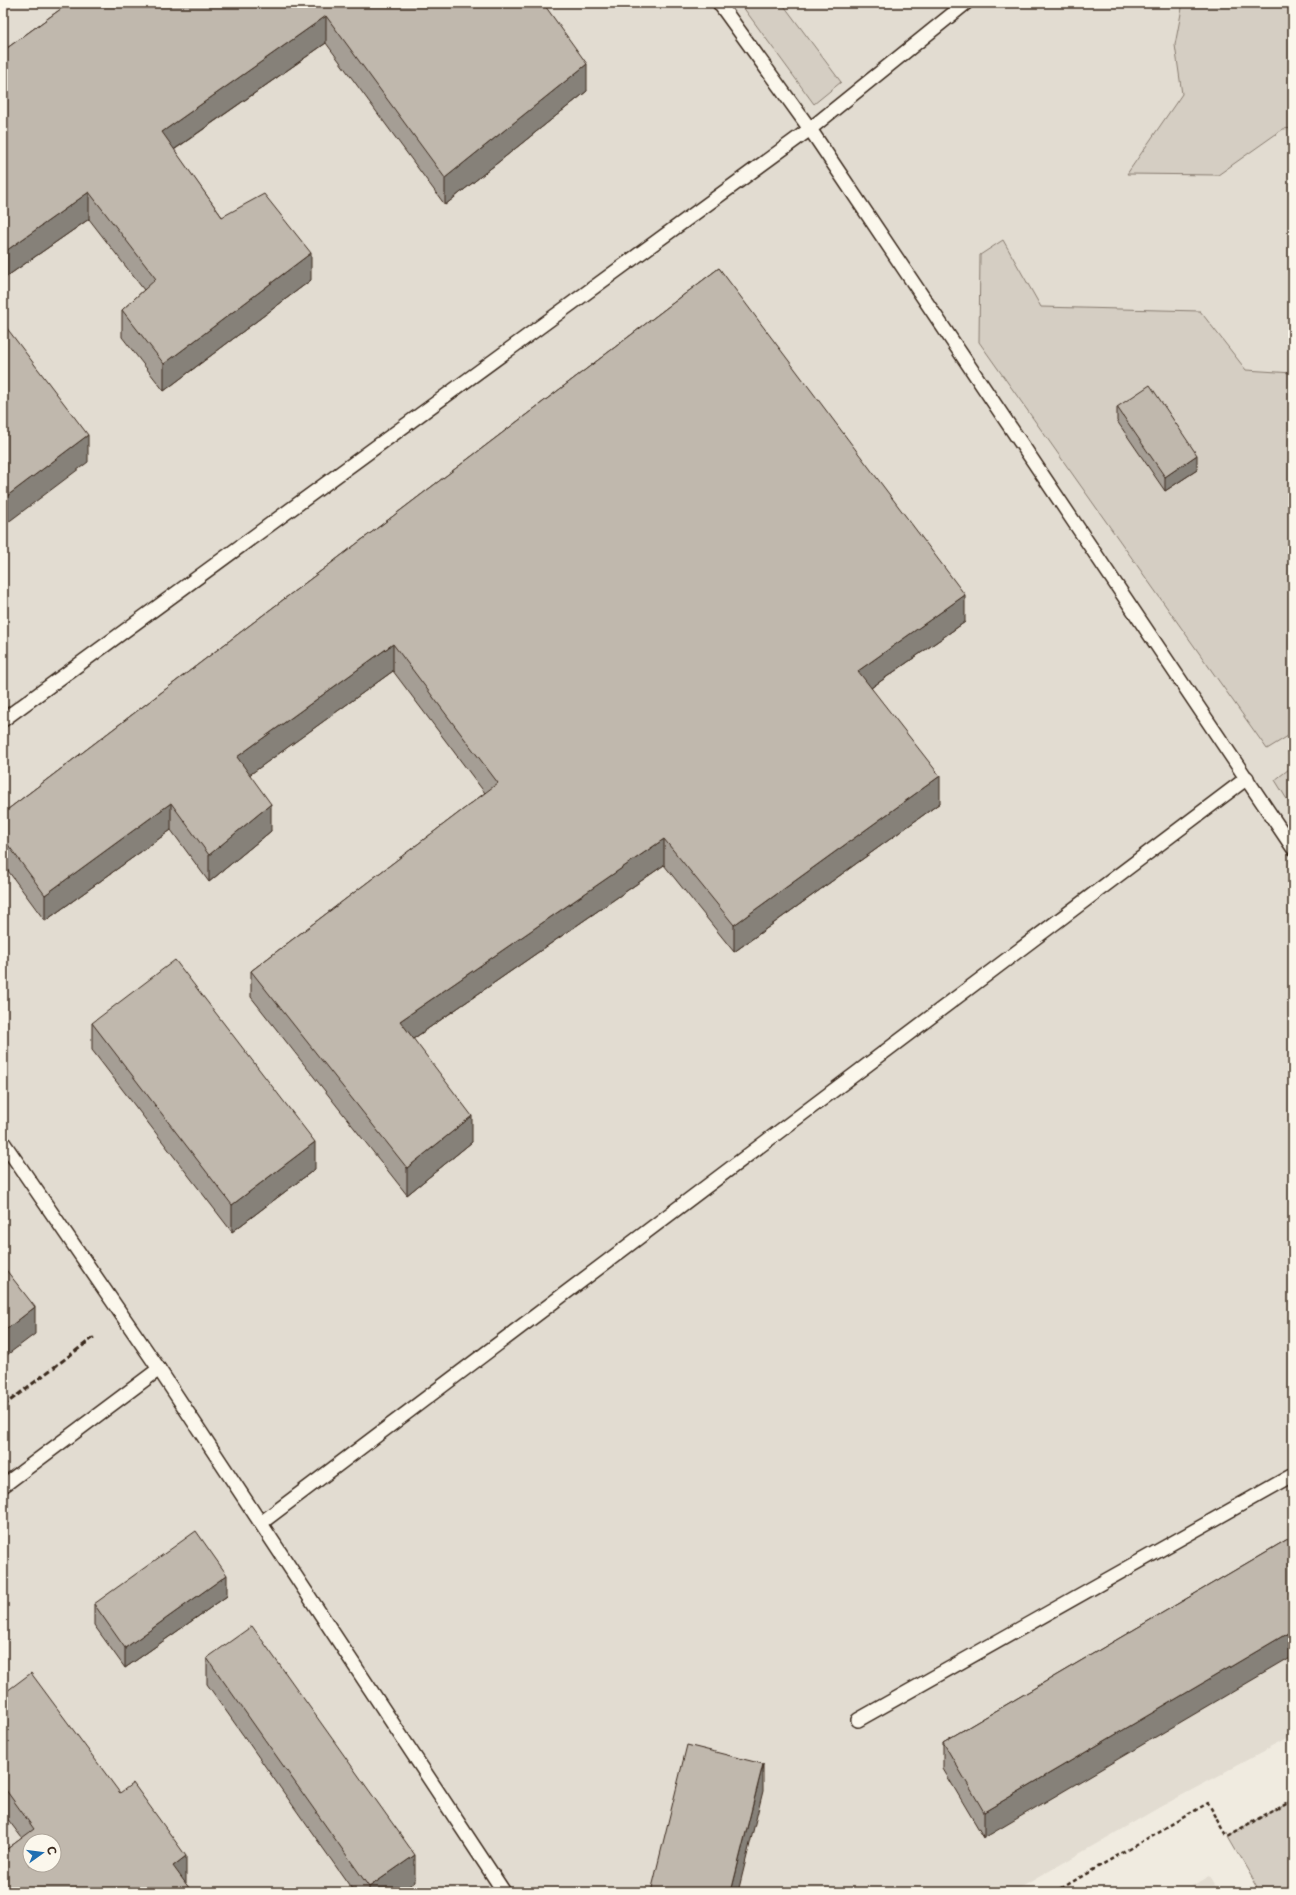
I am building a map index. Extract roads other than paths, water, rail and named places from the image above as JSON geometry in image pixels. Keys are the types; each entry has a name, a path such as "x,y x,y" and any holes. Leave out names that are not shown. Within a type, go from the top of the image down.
{"lane":[{"path":"719,3 810,129 1293,848"},
{"path":"3,720 810,129 966,3"},
{"path":"261,1522 1247,778"},
{"path":"3,1142 159,1369 504,1892"},
{"path":"3,1486 159,1369"},
{"path":"858,1720 1293,1475"}],"railway":[{"path":"3,1406 94,1337"}]}
